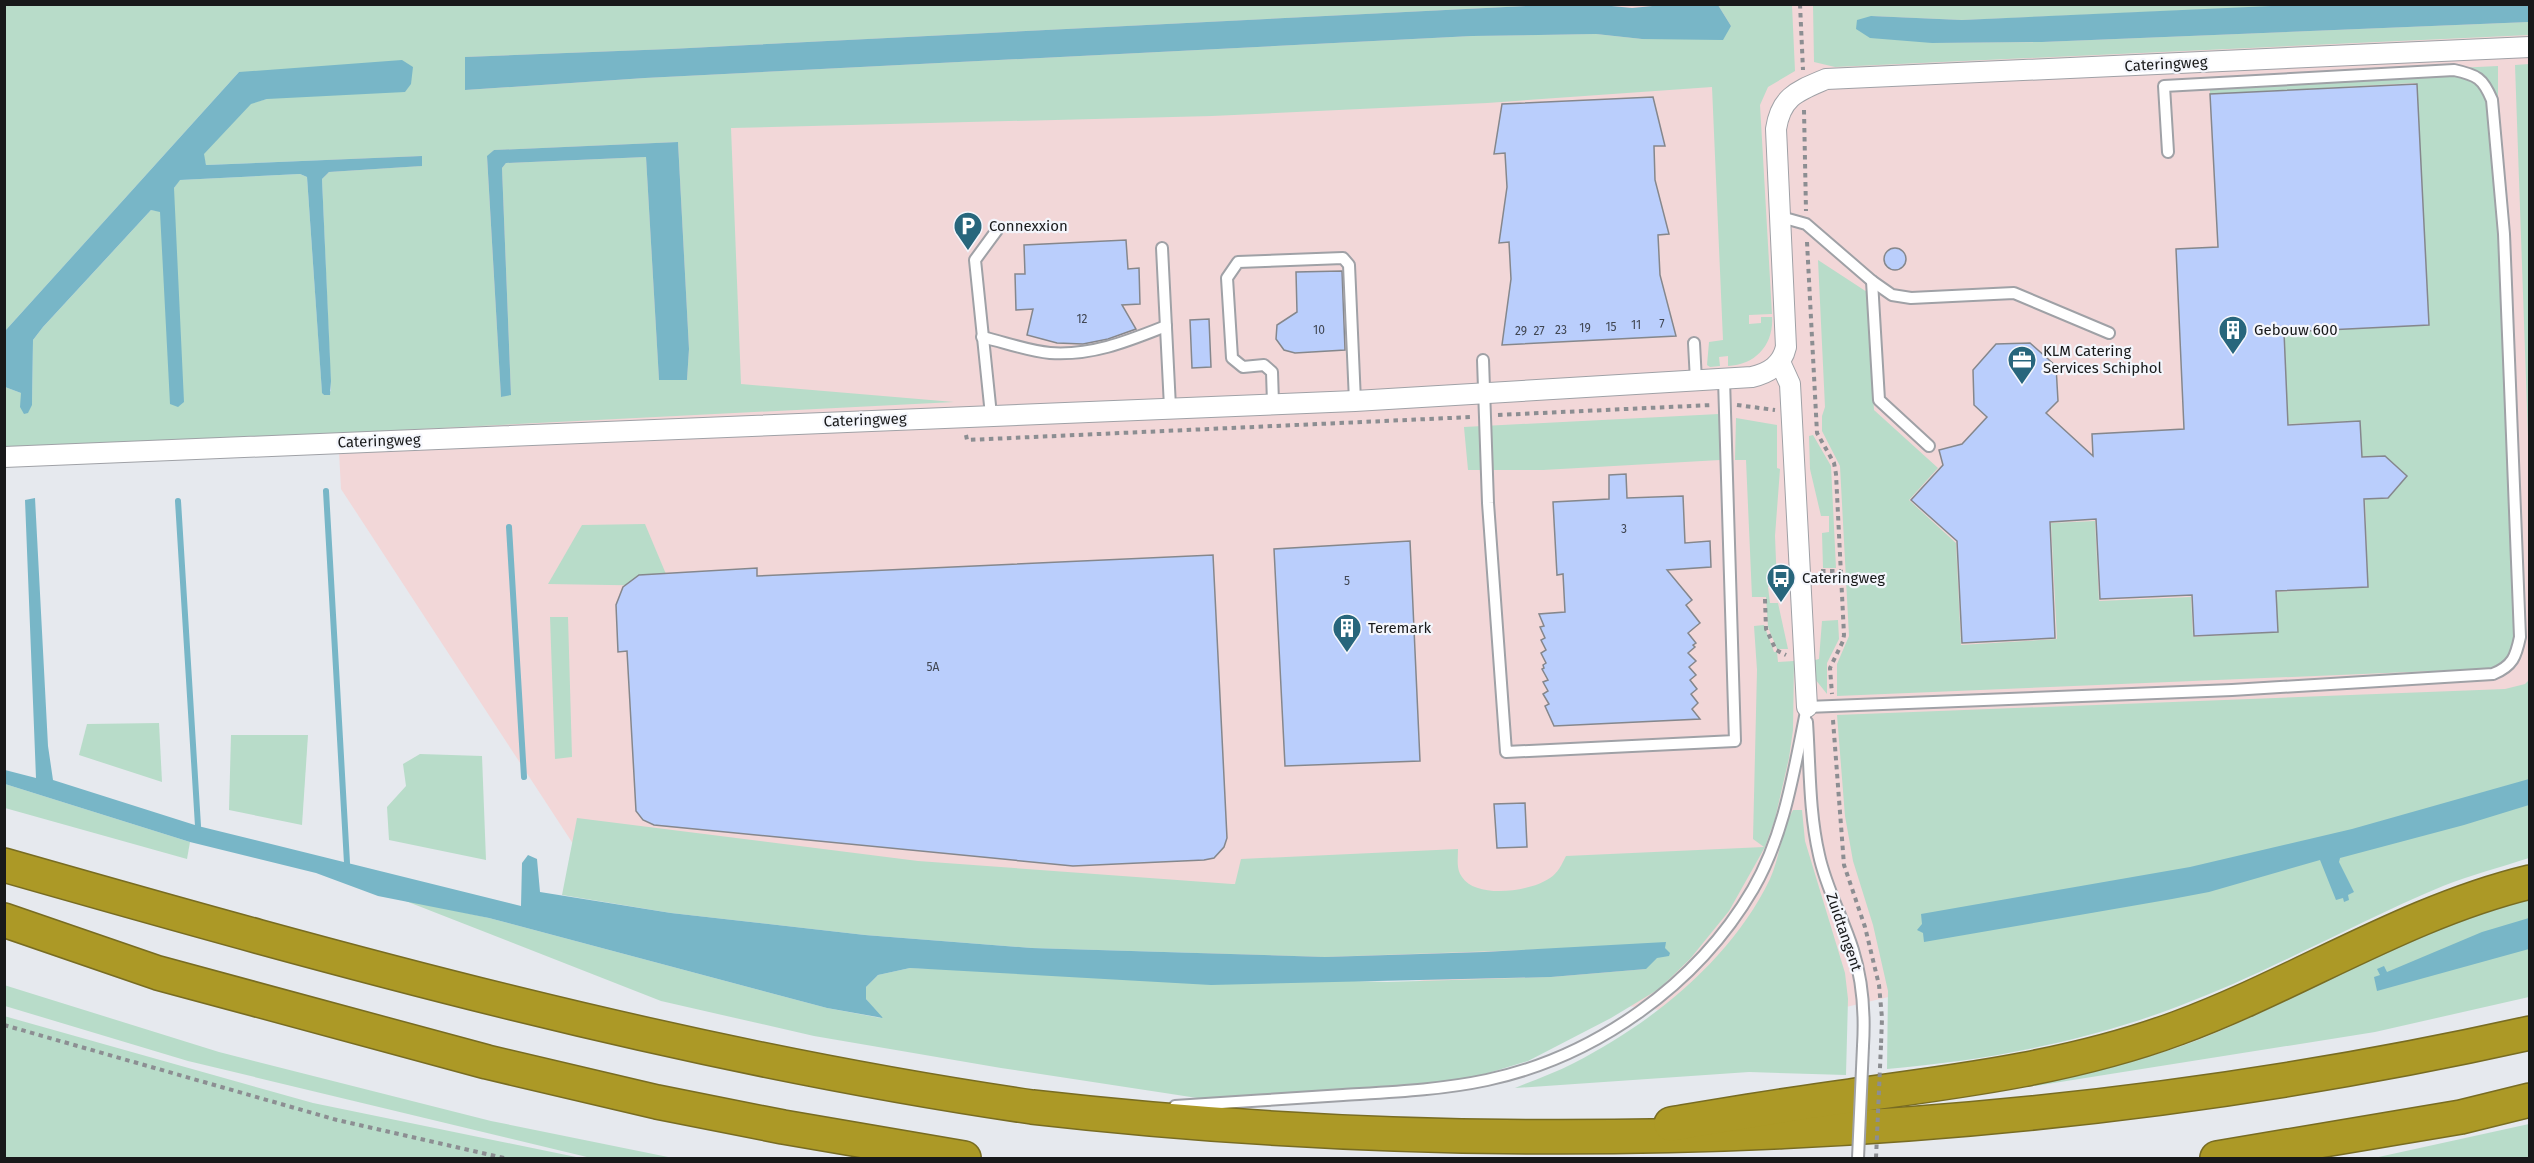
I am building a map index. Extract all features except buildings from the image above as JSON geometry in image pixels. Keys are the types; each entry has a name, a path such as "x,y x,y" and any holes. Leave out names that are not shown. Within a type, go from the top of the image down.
{"highway":[{"path":"4,865 351,963 677,1043 771,1063 911,1088 1072,1112 1302,1134 1430,1140 1665,1142 1774,1138 1920,1128 2190,1096 2312,1077 2529,1034"},
{"path":"1554,1142 1848,1096 1977,1080 2072,1060 2177,1028 2289,982 2375,939 2490,892 2529,882"},
{"path":"4,920 158,973 487,1062 737,1118 893,1148 964,1158"},
{"path":"2217,1158 2461,1117 2529,1100"}],"street":[{"name":"Cateringweg","path":"4,457 1485,395 1763,375 1780,362 1785,353 1786,341 1776,129 1778,112 1787,99 1826,79 2529,47"},
{"path":"1780,362 1790,384 1807,707"}],"lane":[{"path":"1166,1106 1412,1091 1488,1080 1524,1070 1566,1053 1612,1030 1654,1001 1699,961 1727,928 1753,888 1773,842 1789,793 1807,707 2232,690 2493,674 2506,669 2516,658 2520,637 2504,234 2492,99 2486,84 2472,74 2454,70 2164,86 2168,153"},
{"path":"1781,217 1806,225 1892,295 1911,298 2014,293 2109,333"},
{"path":"991,415 975,260 997,230"},
{"path":"1162,248 1170,407"},
{"path":"1273,403 1272,372 1263,365 1243,367 1232,358 1227,278 1238,262 1343,258 1349,265 1355,401"},
{"path":"1872,281 1879,400 1929,446"},
{"path":"982,337 1049,352 1082,353 1113,347 1166,326"},
{"path":"1694,343 1696,381"},
{"path":"1483,360 1488,503 1506,752 1735,741 1724,379"},
{"name":"Zuidtangent","path":"1807,707 1815,836 1826,880 1853,950 1860,977 1864,1023 1858,1158"},
{"path":"1072,1112 1154,1107"}],"path":[{"path":"1800,4 1814,420 1818,437 1836,467 1844,634 1830,668 1834,755 1844,865 1865,927 1879,985 1882,1018 1876,1158"},
{"path":"965,416 967,440 1726,405 1780,411"},
{"path":"1821,571 1840,571"},
{"path":"1765,599 1766,629 1776,650 1784,655 1792,655"},
{"path":"4,1025 337,1120 504,1158"}],"shaded area":[{"path":"315,5 2529,5 2529,846 1774,1024 596,879 341,489"}],"green space":[{"path":"4,5 1544,5 670,49 465,57 465,90 645,78 1472,36 1596,34 1642,39 1731,26 1718,5 1792,5 1795,71 1768,87 1760,105 1772,314 1749,315 1749,324 1761,323 1761,317 1772,317 1772,327 1770,336 1761,351 1747,362 1738,365 1728,366 1728,356 1719,357 1720,366 1707,365 1709,342 1723,340 1712,87 1487,103 1212,116 731,128 741,384 954,402 5,450 5,387 21,393 32,405 33,340 151,210 160,211 179,180 300,174 307,177 322,392 324,395 331,391 322,179 329,172 421,166 422,156 206,165 203,154 251,103 267,99 239,72 5,331","holes":["678,142 689,349 687,380 659,380 646,157 506,163 502,168 511,394 501,397 487,157 494,150"]},
{"path":"1813,5 2314,5 1962,20 1871,16 1932,43 2042,42 2529,22 2530,35 1835,67 1814,62"},
{"path":"2529,64 2529,465 2515,65"},
{"path":"2498,66 2498,154 2516,652 2504,668 1837,696 1837,664 1849,636 1840,466 1822,431 1822,416 1825,407 1818,260 1867,292 1874,410 1938,468 1909,500 1956,543 1961,645 2057,639 2051,523 2095,521 2099,601 2191,597 2193,637 2277,632 2276,592 2368,587 2365,499 2387,499 2407,476 2385,457 2361,456 2359,421 2288,424 2283,332 2427,324 2416,83 2210,94 2210,80"},
{"path":"1719,414 1720,460 1543,470 1468,470 1464,427"},
{"path":"1736,418 1777,425 1777,468 1780,469 1775,536 1777,586 1768,587 1770,603 1778,603 1788,649 1777,649 1768,627 1766,597 1752,597 1746,460 1735,460"},
{"path":"1813,435 1831,466 1836,568 1823,568 1822,533 1829,532 1829,516 1821,516 1810,469 1809,436"},
{"path":"645,524 671,586 548,584 582,525"},
{"path":"550,617 568,617 572,757 555,759"},
{"path":"1838,620 1839,639 1827,663 1827,694 1815,679 1815,660 1819,659 1822,621"},
{"path":"1764,625 1774,652 1777,652 1778,662 1794,661 1793,730 1775,819 1765,847 1729,911 1690,959 1659,989 1611,1018 1528,1061 1472,1078 1409,1092 1217,1101 1001,1068 814,1036 661,1001 398,898 489,918 827,1008 881,1018 866,999 866,987 878,975 910,968 1387,982 1551,977 1646,969 1553,949 1325,957 1032,948 865,935 671,913 562,895 577,818 918,861 1232,884 1235,884 1241,859 1458,849 1459,871 1462,877 1469,884 1491,891 1517,890 1541,883 1558,871 1566,856 1764,847 1753,839 1757,670 1754,626"},
{"path":"2529,680 2529,858 2443,886 2213,993 2144,1019 2035,1048 1999,1055 1887,1069 1888,991 1873,925 1853,861 1845,816 1837,715 2505,689 2525,684"},
{"path":"159,723 162,782 79,755 87,724"},
{"path":"231,735 308,735 302,825 229,810"},
{"path":"420,754 482,756 486,860 389,840 387,807 406,786 403,764"},
{"path":"5,784 190,842 187,859 5,808"},
{"path":"1793,810 1802,810 1805,841 1845,973 1848,999 1846,1075 1749,1072 1515,1088 1574,1063 1632,1029 1660,1009 1711,962 1754,909 1770,879"},
{"path":"2529,897 2529,997 2375,1032 2035,1086 2034,1084 2137,1060 2198,1040 2413,940"},
{"path":"4,985 219,1052 491,1121 673,1158 591,1158 188,1061 5,1006"},
{"path":"4,1016 313,1103 581,1158 5,1158"},
{"path":"2529,1124 2529,1158 2374,1158"}],"water":[{"path":"1591,4 1632,8 1673,4 1718,5 1731,26 1723,40 1642,39 1596,34 1472,36 645,78 465,90 465,57"},
{"path":"2314,4 2529,5 2529,22 2042,42 1932,43 1870,38 1856,29 1857,20 1871,16 1962,20"},
{"path":"402,60 413,67 411,84 405,92 267,99 251,104 204,154 206,165 422,156 422,166 329,172 322,179 330,395 322,393 307,177 300,174 180,180 174,188 184,402 178,407 170,404 160,212 151,210 33,340 32,405 28,413 24,414 20,407 21,393 5,387 5,331 239,72"},
{"path":"678,142 689,349 687,380 659,380 646,157 506,163 502,168 511,395 501,397 487,156 494,150"},
{"path":"35,498 48,746 53,780 198,826 521,906 522,863 528,855 537,859 540,892 671,913 865,935 1032,948 1325,957 1484,952 1666,942 1665,948 1670,953 1669,956 1657,958 1646,969 1551,977 1211,985 910,968 878,975 866,987 866,999 883,1018 827,1008 489,918 378,896 316,873 190,842 5,784 5,770 36,778 25,500"},
{"path":"2529,779 2529,805 2340,858 2339,862 2354,892 2348,895 2349,900 2344,902 2343,898 2336,900 2320,860 2209,892 2172,899 1924,942 1923,933 1917,930 1922,924 1921,914 2190,867 2352,829"},
{"path":"2529,918 2529,949 2377,991 2374,977 2380,975 2377,969 2384,966 2387,972 2482,932"}],"waterway":[{"path":"326,491 347,863"},
{"path":"178,501 198,826"},
{"path":"509,527 524,777"}],"place":[{"name":"Connexxion","path":"968,252"},
{"name":"Gebouw 600","path":"2233,356"},
{"name":"KLM Catering Services Schiphol","path":"2022,386"},
{"name":"Cateringweg","path":"1781,604"},
{"name":"Teremark","path":"1347,654"}]}
